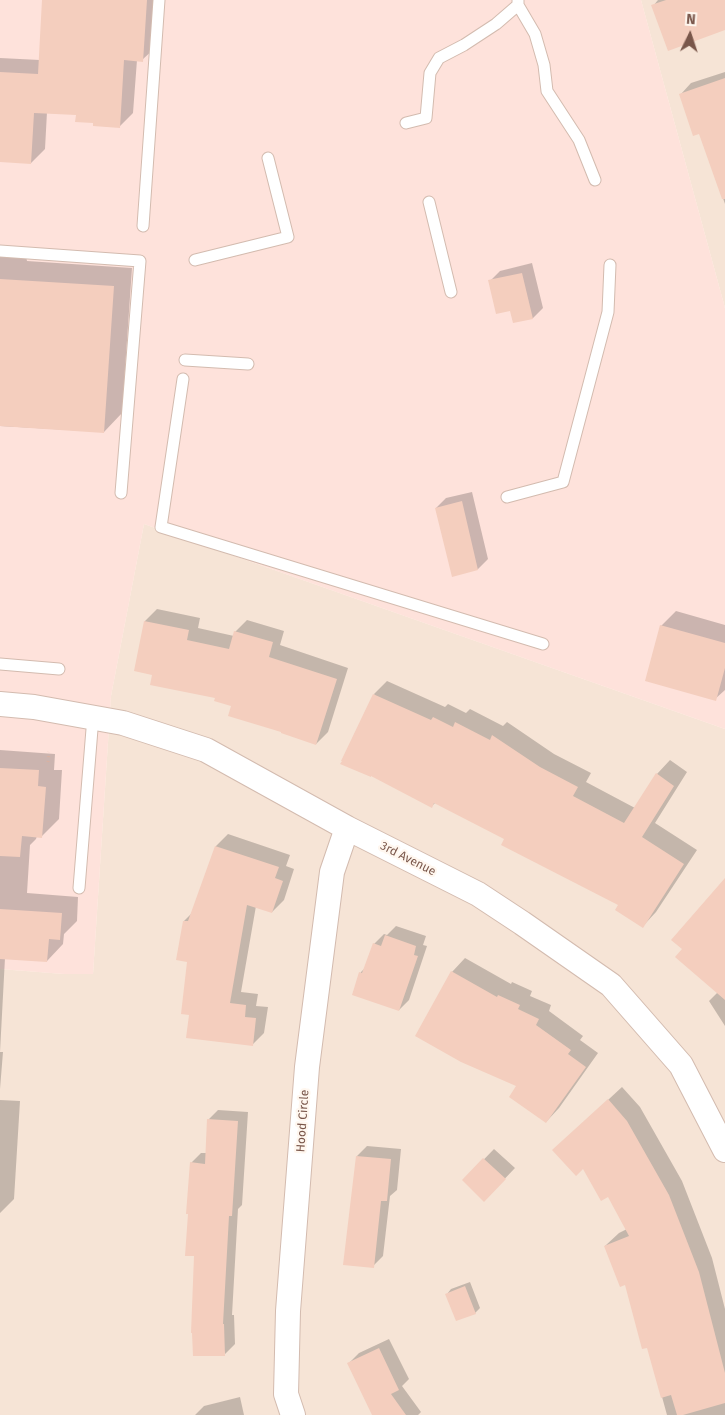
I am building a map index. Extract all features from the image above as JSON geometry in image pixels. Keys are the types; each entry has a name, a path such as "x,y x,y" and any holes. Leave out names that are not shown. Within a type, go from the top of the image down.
{"street":[{"name":"3rd Avenue","path":"0,704 34,707 123,723 206,750 347,828 478,894 610,985 681,1065 725,1150"},
{"name":"Hood Circle","path":"293,1415 286,1394 288,1311 307,1067 332,872 347,828"}],"lane":[{"path":"143,226 159,0"},
{"path":"406,123 426,118 430,73 439,58 464,45 496,24 518,3 535,34 544,65 547,91 579,140 595,180"},
{"path":"195,260 288,236 268,158"},
{"path":"429,202 451,292"},
{"path":"0,251 140,262 120,493"},
{"path":"507,497 563,482 608,312 610,265"},
{"path":"185,360 248,364"},
{"path":"183,379 161,527 543,644"},
{"path":"0,664 58,670"},
{"path":"79,888 93,717"}],"path":[{"path":"48,762 49,752"}],"shaded area":[{"path":"0,0 641,0 725,308 725,729 144,524 111,696 93,974 64,974 0,969"},
{"path":"641,0 725,0 725,308"},
{"path":"144,524 725,729 725,1415 0,1415 0,969 64,974 93,974 111,696"}],"building":[{"path":"42,0 147,0 143,62 124,60 120,128 93,126 93,123 75,122 76,115 34,113 31,164 0,162 0,72 38,74"},
{"path":"666,0 725,0 725,30 668,51 651,5"},
{"path":"725,78 725,199 722,199 699,134 693,136 679,94"},
{"path":"522,273 533,319 513,323 510,311 496,314 488,280"},
{"path":"0,279 114,286 104,433 0,426"},
{"path":"462,501 478,570 452,577 435,508"},
{"path":"144,621 189,630 187,640 229,649 234,631 273,642 269,657 337,679 316,745 228,716 231,706 214,701 215,698 150,685 152,675 134,671"},
{"path":"660,625 725,643 725,668 716,701 645,681"},
{"path":"373,694 431,720 433,717 453,727 455,722 490,740 492,735 540,767 578,787 573,796 624,823 656,773 674,786 642,837 684,864 643,928 615,910 618,905 501,845 504,839 434,803 432,808 371,776 340,764"},
{"path":"0,768 39,770 38,786 46,787 42,838 22,836 20,857 0,856"},
{"path":"215,846 279,867 275,878 283,881 272,913 247,905 230,1003 246,1005 245,1017 256,1018 253,1046 186,1038 189,1015 181,1014 187,962 176,960 183,921 188,921"},
{"path":"725,878 725,1000 675,957 682,949 671,940"},
{"path":"0,909 62,913 60,940 49,939 47,962 0,959"},
{"path":"385,935 416,946 414,955 418,956 399,1011 352,995 359,972 362,973 373,943 381,946"},
{"path":"451,971 497,997 498,995 520,1005 518,1009 539,1019 536,1025 571,1050 568,1054 586,1067 546,1123 509,1097 516,1086 461,1062 415,1036"},
{"path":"608,1099 627,1121 669,1195 699,1272 725,1373 725,1403 677,1415 671,1395 661,1398 647,1348 642,1349 625,1285 620,1287 604,1246 629,1236 608,1197 601,1201 583,1169 576,1176 552,1150"},
{"path":"207,1119 238,1121 232,1216 229,1216 223,1324 225,1356 193,1356 191,1333 194,1256 185,1256 190,1162 205,1164"},
{"path":"356,1156 391,1159 387,1201 381,1201 374,1268 343,1265"},
{"path":"483,1158 506,1179 484,1202 462,1180"},
{"path":"465,1286 476,1314 456,1321 445,1294"},
{"path":"379,1348 399,1390 391,1394 406,1415 372,1415 347,1363"}]}
